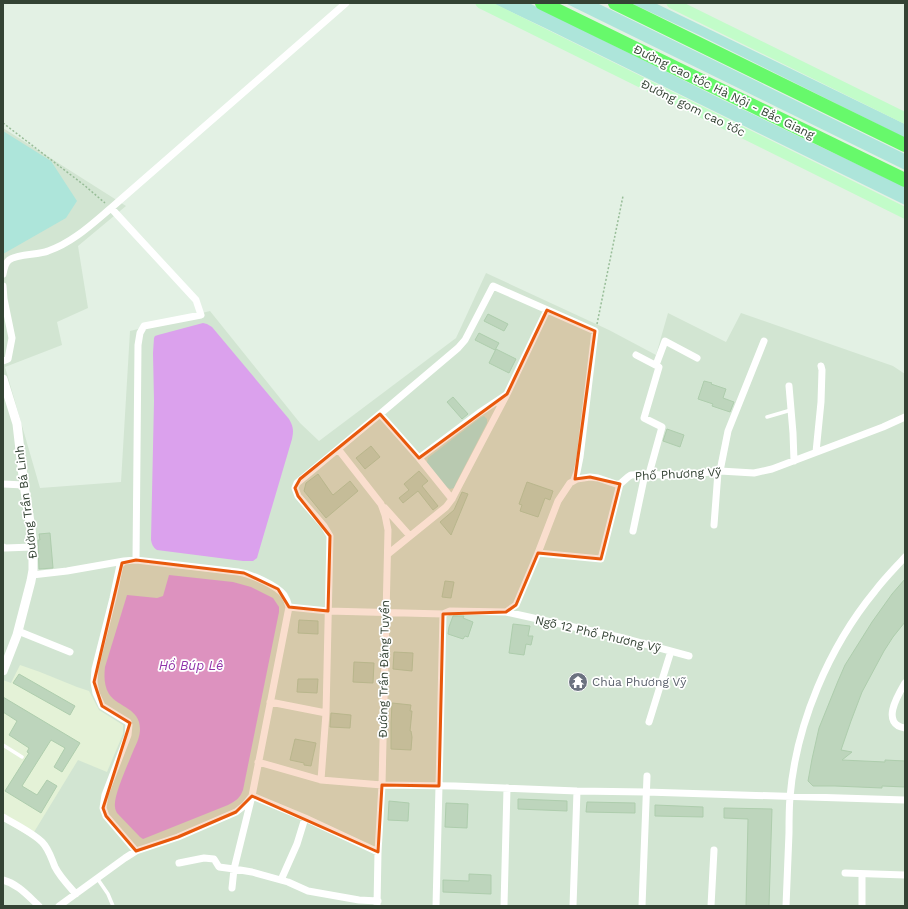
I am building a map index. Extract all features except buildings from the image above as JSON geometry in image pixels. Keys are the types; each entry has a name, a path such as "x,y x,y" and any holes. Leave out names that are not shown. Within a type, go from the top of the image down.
{"highway":[{"name":"Đường cao tốc Hà Nội - Bắc Giang","path":"542,3 905,180"},
{"path":"615,3 905,145"}],"main road":[{"name":"Đường gom cao tốc","path":"481,3 905,212"},
{"path":"672,3 905,118"}],"street":[{"path":"3,274 4,268 10,260 48,252 75,237 111,208 346,3"},
{"path":"111,208 196,300 201,315 144,326 140,333 138,345 136,560"},
{"path":"3,286 4,299 12,338 8,358 3,361"},
{"path":"290,607 328,610 443,614 450,611 506,612 516,605 558,501 570,483 574,480 577,472 595,331 493,286 465,340 458,348 297,482 295,488 298,496 324,526 330,536 328,610 326,713 321,780"},
{"path":"388,554 446,507 452,499 507,394 547,310"},
{"path":"656,365 665,341 697,358"},
{"path":"714,525 719,471 728,431 764,341"},
{"path":"633,531 647,474 662,427 644,418 659,367 636,355"},
{"path":"816,452 821,402 821,366"},
{"name":"Đường Trần Bá Linh","path":"3,379 17,424 24,485 34,547 32,576 18,631 3,671"},
{"path":"789,386 792,410 794,461"},
{"path":"419,458 507,394"},
{"path":"380,414 419,458 452,499"},
{"name":"Phố Phương Vỹ","path":"574,480 590,477 620,484 631,475 647,474 674,476 719,471 754,473 772,469 794,461 883,427 904,417"},
{"name":"Đường Trần Đăng Tuyển","path":"338,449 381,504 388,530 382,785 377,904"},
{"path":"3,484 24,485"},
{"path":"538,553 600,559 620,484"},
{"path":"381,504 410,536"},
{"path":"4,550 34,547"},
{"path":"786,906 792,776 799,744 812,701 835,652 855,619 874,592 905,557"},
{"path":"32,576 136,560 244,573 271,584 284,595 290,607 252,796 234,869 232,888"},
{"path":"124,561 119,566 113,598 95,669 94,682 96,693 102,706 128,722 129,725 128,735 105,795 103,808 104,814 107,818 136,851"},
{"name":"Ngõ 12 Phố Phương Vỹ","path":"506,612 619,637 689,656"},
{"path":"436,906 443,614"},
{"path":"18,631 70,652"},
{"path":"649,722 671,651"},
{"path":"905,683 892,713 893,721 899,727 905,728"},
{"path":"270,702 326,713"},
{"path":"258,762 321,780 382,785 905,800"},
{"path":"642,906 647,776"},
{"path":"504,906 507,788"},
{"path":"573,906 577,791"},
{"path":"59,906 124,858 136,851 178,837 236,812 245,805 252,796"},
{"path":"252,796 305,818 378,852"},
{"path":"3,817 42,842 48,849 55,867 76,894"},
{"path":"281,880 297,844 305,818"},
{"path":"712,906 714,850"},
{"path":"179,863 204,858 214,859 220,867 252,872 281,880 308,891 377,904"},
{"path":"845,873 905,875"},
{"path":"862,874 862,906"},
{"path":"3,880 9,881 15,885 39,906"}],"lane":[{"path":"767,417 792,410"},
{"path":"3,746 22,757"},
{"path":"98,878 108,894 113,906"}],"path":[{"path":"3,123 84,185 111,208"},
{"path":"595,331 623,196"}],"highlighted area":[{"path":"547,310 595,331 575,479 590,477 620,484 601,559 538,553 516,605 506,612 443,614 439,786 382,785 378,852 252,796 236,812 178,837 136,851 106,816 103,808 130,723 102,706 94,682 122,563 136,560 244,573 278,589 289,607 328,611 330,536 298,496 295,488 300,479 380,414 419,458 507,394"}],"shaded area":[{"path":"492,3 529,3 723,100 905,187 905,205 545,28"},
{"path":"565,3 597,3 905,154 905,170"},
{"path":"631,3 655,3 905,124 905,138 699,35"},
{"path":"3,128 126,206 78,246 88,308 57,322 62,345 5,367 40,488 121,482 130,331 210,311 300,423 319,441 456,338 486,273 609,330 656,355 668,313 726,342 741,313 893,366 905,374 905,906 3,906"},
{"path":"3,131 51,161 77,201 66,218 3,254"},
{"path":"484,416 487,419 487,423 454,488 450,489 446,487 427,464 428,458"},
{"path":"20,665 89,691 99,710 123,725 123,734 107,772 78,760 31,837 3,821 3,680 11,683"}],"water":[{"path":"203,323 212,327 289,419 293,428 292,439 257,558 253,561 157,550 153,546 151,540 154,338 158,335"},
{"name":"Hồ Búp Lê","path":"169,575 233,582 251,587 273,598 279,607 279,612 241,795 228,805 143,839 117,813 115,809 116,795 139,737 139,722 133,712 113,699 109,694 106,688 104,674 127,595 157,598 163,596"}],"place":[{"name":"Chùa Phương Vỹ","path":"578,682"}]}
